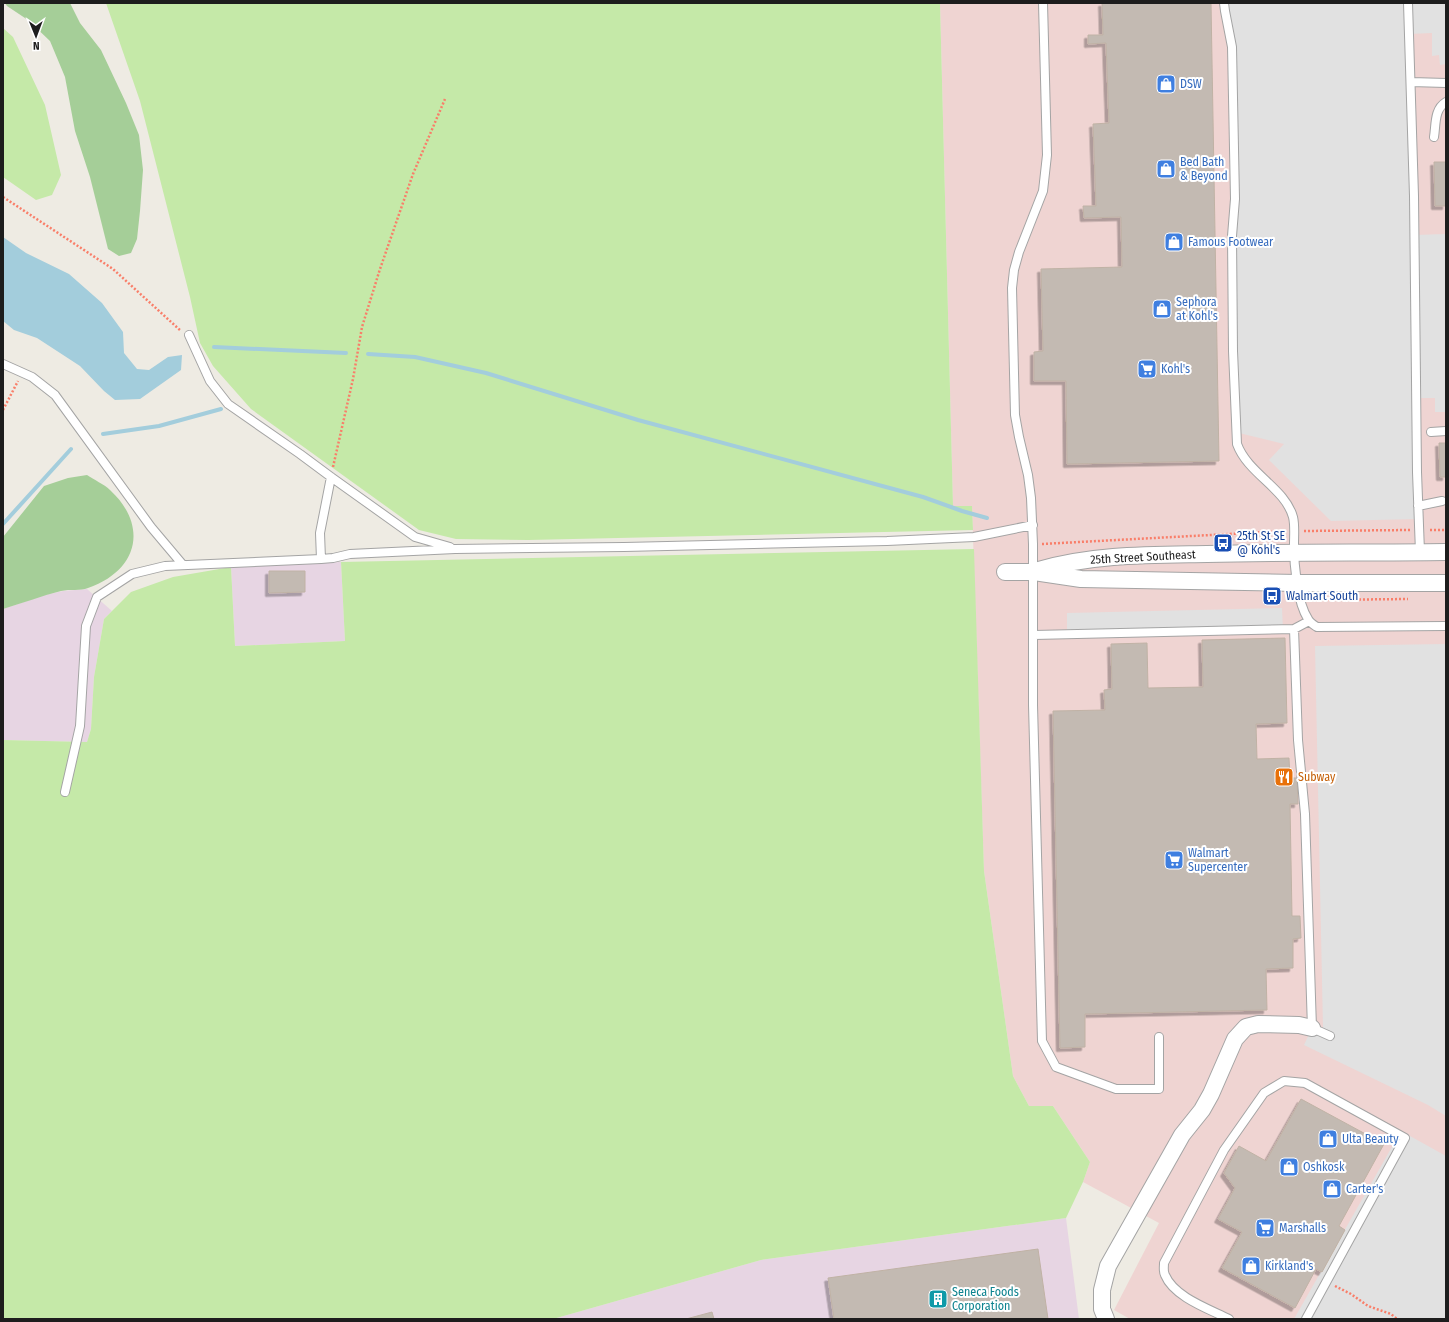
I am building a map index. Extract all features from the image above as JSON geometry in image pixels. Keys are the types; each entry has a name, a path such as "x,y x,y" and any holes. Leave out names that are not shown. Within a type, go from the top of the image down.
{"street":[{"name":"25th Street Southeast","path":"1034,572 1059,564 1080,560 1169,554 1446,552"},
{"name":"25th Street Southeast","path":"1005,572 1034,572 1081,579 1298,583 1446,583"},
{"path":"1106,1319 1102,1309 1102,1290 1108,1266 1182,1135 1202,1110 1211,1094 1235,1039 1246,1027 1258,1024 1299,1025 1312,1028"}],"lane":[{"path":"1043,3 1047,154 1046,171 1043,191 1019,252 1014,270 1012,288 1016,415 1019,437 1028,475 1034,544 1033,705 1042,1041 1056,1067 1116,1089 1159,1088 1159,1037"},
{"path":"1224,3 1232,47 1235,199 1232,236 1232,344 1237,444 1241,454 1251,467 1281,496 1289,507 1293,518 1294,552 1300,600 1309,621 1317,627 1446,626"},
{"path":"1408,3 1412,82 1418,506 1420,552"},
{"path":"1412,82 1446,83"},
{"path":"1434,137 1438,110 1446,102"},
{"path":"189,335 210,381 228,404 415,537 455,549"},
{"path":"3,364 32,377 55,395 151,526 183,565"},
{"path":"1431,432 1446,432"},
{"path":"321,559 320,533 330,477"},
{"path":"1418,506 1442,501"},
{"path":"65,792 80,726 86,626 98,597 132,574 165,566 321,559 350,554 455,549 895,541 974,537 1033,525"},
{"path":"1034,635 1294,629 1309,621"},
{"path":"1294,629 1298,740 1305,814 1312,1028 1330,1036"},
{"path":"1229,1319 1179,1292 1169,1283 1164,1273 1164,1263 1224,1150 1264,1093 1284,1081 1305,1083 1405,1138 1306,1319"}],"path":[{"path":"330,477 353,379 362,327 380,269 413,174 445,99"},
{"path":"3,197 113,269 179,329 189,335"},
{"path":"3,410 15,385 24,373"},
{"path":"1034,544 1293,531 1446,530"},
{"path":"1300,600 1415,599"},
{"path":"1327,1282 1351,1294 1368,1306 1391,1314 1397,1319"}],"shaded area":[{"path":"940,3 1446,3 1446,1319 1130,1319 1114,1310 1159,1223 1083,1182 1090,1162 1053,1106 1029,1106 1013,1076 984,871 972,507 953,507"},
{"path":"1228,3 1446,3 1446,64 1440,65 1439,55 1432,56 1432,33 1409,34 1414,235 1446,234 1446,412 1435,412 1435,398 1416,398 1418,519 1331,521 1269,460 1284,444 1239,433"},
{"path":"341,562 345,641 235,646 231,567"},
{"path":"87,589 112,611 104,619 94,677 91,729 87,742 3,740 3,609 44,595 63,591"},
{"path":"1282,608 1283,630 1067,634 1067,613"},
{"path":"1446,644 1446,1116 1428,1105 1304,1045 1312,1028 1323,1028 1315,646"},
{"path":"1401,1131 1446,1156 1446,1319 1294,1319"},
{"path":"1066,1218 1079,1319 553,1319 761,1260"}],"green space":[{"path":"5,3 70,3 80,23 101,50 139,135 143,170 137,239 131,253 119,256 108,249 90,177 75,131 65,77 50,41 28,20 7,6"},
{"path":"106,3 940,3 953,506 972,506 973,530 528,540 456,539 419,530 251,409 213,366 200,343 190,297 140,101"},
{"path":"3,28 13,37 45,105 61,175 52,195 36,200 3,177"},
{"path":"87,475 110,490 122,504 130,518 133,532 132,546 127,559 118,571 105,580 88,588 61,591 3,609 3,537 44,486 68,478"},
{"path":"974,549 984,871 1013,1076 1029,1106 1053,1106 1090,1162 1083,1182 1066,1218 761,1260 553,1319 3,1319 3,740 87,742 91,729 94,677 104,619 131,592 173,577 231,567 235,646 345,641 341,562"}],"water":[{"path":"3,237 26,253 69,274 102,303 123,332 124,353 137,369 149,370 168,357 182,355 181,370 140,399 115,400 104,391 80,366 37,338 14,330 3,321"}],"building":[{"path":"1102,3 1211,3 1219,461 1067,464 1066,381 1034,381 1034,352 1043,351 1041,269 1122,267 1121,217 1084,218 1083,206 1096,206 1093,124 1109,123 1106,43 1088,44 1088,35 1103,35"},
{"path":"1434,162 1446,162 1446,206 1435,206"},
{"path":"1439,443 1446,443 1446,477 1440,477"},
{"path":"269,571 305,571 305,592 269,593"},
{"name":"Walmart Supercenter","path":"1285,638 1287,723 1256,724 1257,759 1289,758 1290,778 1297,778 1298,804 1290,804 1292,916 1300,916 1301,938 1293,939 1293,968 1266,969 1267,1010 1085,1014 1085,1047 1060,1048 1053,711 1105,710 1104,690 1112,689 1111,644 1147,643 1148,688 1203,687 1202,640"},
{"path":"1301,1099 1384,1144 1339,1226 1345,1230 1322,1272 1316,1269 1295,1308 1222,1268 1242,1232 1218,1219 1235,1188 1224,1173 1239,1146 1266,1161"},
{"name":"Seneca Foods Corporation","path":"1038,1249 1048,1319 834,1319 828,1278"},
{"path":"712,1312 714,1319 686,1319"}],"waterway":[{"path":"214,347 346,353"},
{"path":"368,354 415,357 486,373 638,420 923,497 987,518"},
{"path":"103,434 159,426 221,409"},
{"path":"3,524 71,449"}],"place":[{"name":"DSW","path":"1166,84"},
{"name":"Bed Bath & Beyond","path":"1166,169"},
{"name":"Famous Footwear","path":"1174,242"},
{"name":"Sephora at Kohl's","path":"1162,309"},
{"name":"Kohl's","path":"1147,369"},
{"name":"25th St SE @ Kohl's","path":"1223,543"},
{"name":"Walmart South","path":"1272,596"},
{"name":"Subway","path":"1284,777"},
{"name":"Walmart Supercenter","path":"1174,860"},
{"name":"Ulta Beauty","path":"1328,1139"},
{"name":"Oshkosk","path":"1289,1167"},
{"name":"Carter's","path":"1332,1189"},
{"name":"Marshalls","path":"1265,1228"},
{"name":"Kirkland's","path":"1251,1266"},
{"name":"Seneca Foods Corporation","path":"938,1299"}]}
